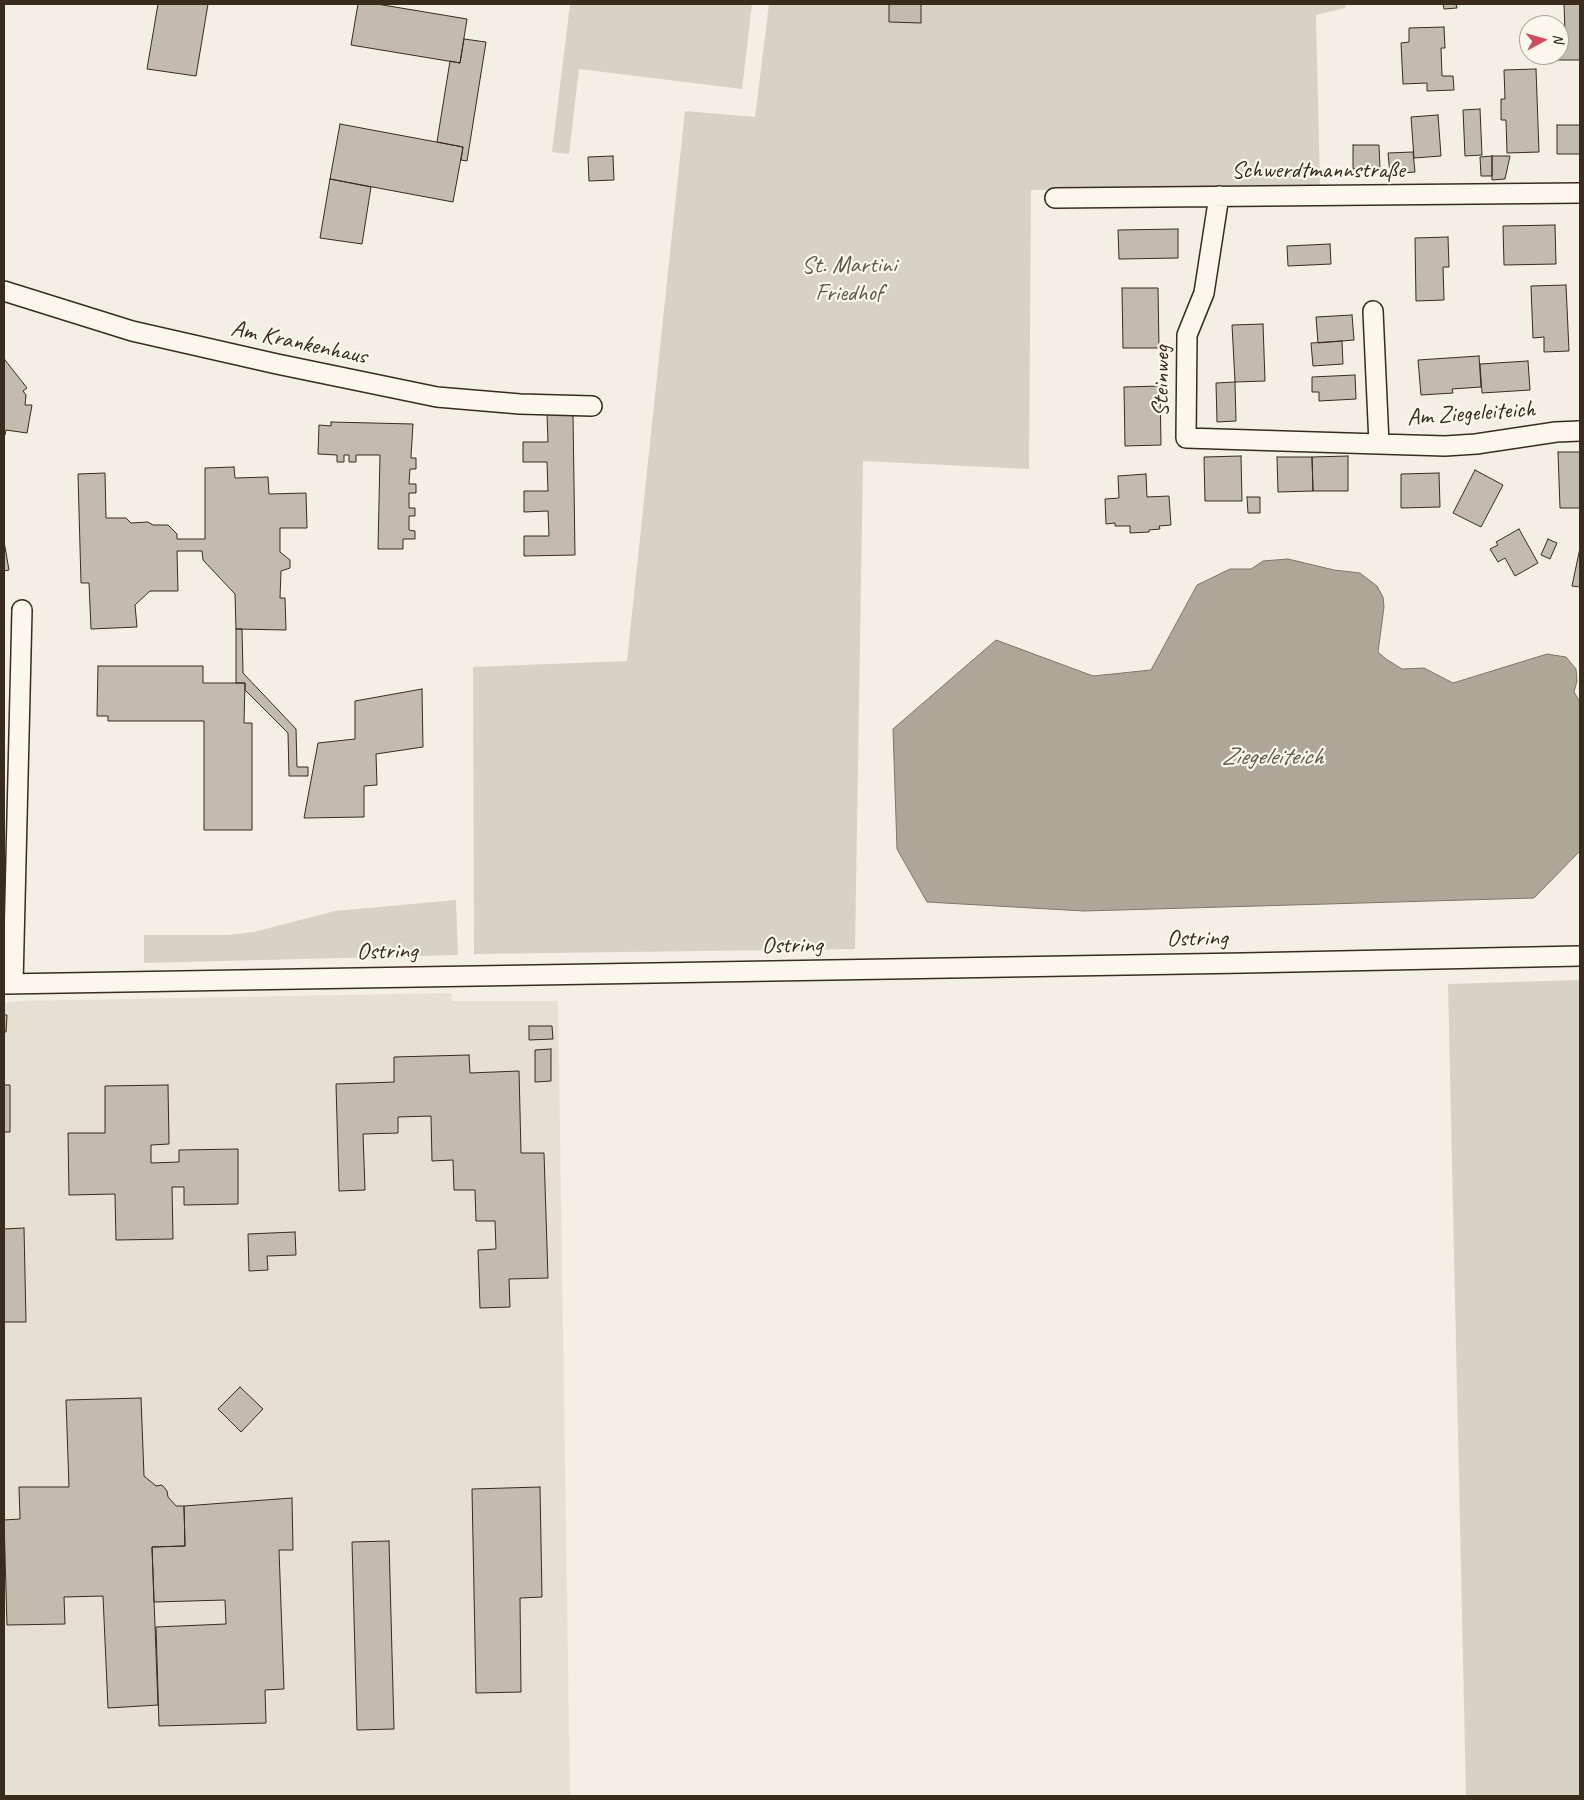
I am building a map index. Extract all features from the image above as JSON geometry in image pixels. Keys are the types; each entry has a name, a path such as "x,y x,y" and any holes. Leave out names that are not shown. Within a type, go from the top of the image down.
{"street":[{"name":"Schwerdtmannstraße","path":"1055,198 1580,193"},
{"name":"Steinweg","path":"1220,196 1204,293 1187,335 1186,438 1379,444"},
{"name":"Am Krankenhaus","path":"4,291 132,332 428,395 450,399 502,403 592,406"},
{"name":"Am Ziegeleiteich","path":"1373,311 1379,444 1445,446 1580,431"},
{"path":"8,984 12,682 22,610"},
{"name":"Ostring","path":"8,984 1580,956"}],"shaded area":[{"path":"451,993 452,1001 558,1001 570,1796 4,1796 4,1003 20,1001"}],"green space":[{"path":"570,4 752,4 742,89 579,69 569,154 552,152"},
{"name":"St. Martini Friedhof","path":"769,4 1346,4 1345,8 1316,15 1320,185 1031,190 1029,469 863,461 855,949 474,954 473,667 627,661 685,111 755,117"},
{"path":"456,900 458,955 144,963 144,935 228,935 254,932 335,911"},
{"path":"1580,980 1580,1796 1466,1796 1448,984"}],"water":[{"name":"Ziegeleiteich","path":"1288,559 1334,570 1360,573 1377,586 1383,597 1384,607 1378,652 1402,669 1424,668 1453,683 1547,654 1566,657 1576,669 1577,681 1574,692 1580,702 1580,851 1534,898 1084,911 927,902 897,849 893,729 996,640 1093,676 1151,670 1197,585 1230,569 1251,569 1263,561"}],"building":[{"path":"158,4 208,4 196,76 147,69"},
{"path":"358,4 377,4 467,19 460,63 351,45"},
{"path":"889,4 921,4 921,23 889,22"},
{"path":"1443,4 1456,4 1457,8 1444,9"},
{"path":"1564,4 1580,4 1580,60 1569,60 1569,15 1564,15"},
{"path":"1444,27 1445,48 1441,48 1442,76 1453,76 1454,90 1427,91 1427,83 1403,84 1401,43 1409,42 1409,28"},
{"path":"464,39 486,42 467,161 461,160 463,147 437,142 450,61 460,63"},
{"path":"1536,69 1539,152 1507,153 1506,120 1501,120 1501,99 1505,99 1504,70"},
{"path":"1480,109 1482,155 1465,156 1463,110"},
{"path":"1438,115 1441,156 1414,158 1411,117"},
{"path":"340,124 463,147 453,202 330,179"},
{"path":"1557,125 1580,125 1580,154 1557,154"},
{"path":"1353,145 1379,145 1380,169 1353,169"},
{"path":"1413,152 1415,172 1390,174 1388,153"},
{"path":"613,156 614,180 589,181 588,157"},
{"path":"1492,156 1510,156 1505,179 1492,180"},
{"path":"1492,156 1492,176 1481,176 1480,157"},
{"path":"330,179 371,187 362,244 320,238"},
{"path":"1555,225 1556,264 1504,265 1503,226"},
{"path":"1178,229 1178,258 1119,259 1118,230"},
{"path":"1448,237 1449,267 1443,267 1444,300 1416,301 1415,238"},
{"path":"1330,244 1331,264 1288,266 1287,246"},
{"path":"1566,285 1569,351 1544,352 1544,337 1533,338 1531,286"},
{"path":"1122,288 1158,288 1159,348 1123,348"},
{"path":"1352,315 1354,340 1318,343 1316,317"},
{"path":"1263,324 1265,381 1235,382 1232,325"},
{"path":"1342,341 1343,364 1313,366 1311,343"},
{"path":"1479,356 1481,387 1452,389 1453,393 1421,395 1418,360"},
{"path":"5,360 27,388 23,391 26,395 25,405 32,405 27,433 6,430 4,435"},
{"path":"1528,361 1530,390 1482,393 1480,364"},
{"path":"1355,375 1356,399 1319,401 1319,392 1312,392 1312,377"},
{"path":"1235,382 1236,421 1217,422 1216,383"},
{"path":"1160,386 1161,445 1125,446 1124,387"},
{"path":"573,413 575,555 524,556 524,536 549,536 548,511 524,512 524,491 548,491 547,462 523,462 523,442 548,442 547,414"},
{"path":"331,422 413,424 411,458 416,458 416,469 410,469 409,484 416,484 416,493 409,493 409,508 415,508 415,516 409,516 409,530 415,531 415,539 403,539 403,549 378,549 380,455 356,455 356,462 349,462 349,455 344,455 344,462 337,462 337,455 318,454 319,425 331,426"},
{"path":"1558,452 1580,452 1580,508 1560,508"},
{"path":"1241,456 1242,501 1205,501 1204,457"},
{"path":"1348,456 1348,491 1313,491 1312,457"},
{"path":"1277,457 1312,457 1313,491 1278,492"},
{"path":"234,467 235,478 268,477 269,494 306,493 307,528 280,528 280,552 290,560 290,568 281,571 280,598 285,598 286,630 236,629 235,594 203,560 202,551 177,551 178,591 150,591 135,605 137,627 91,629 89,583 81,583 78,474 105,473 106,518 126,518 131,523 148,522 153,525 168,525 177,534 177,539 205,539 205,468"},
{"path":"1475,470 1503,485 1481,527 1453,513"},
{"path":"1439,473 1440,507 1401,508 1401,474"},
{"path":"1146,474 1147,497 1169,496 1171,525 1159,526 1160,529 1149,530 1149,532 1130,533 1130,526 1115,526 1115,523 1106,524 1105,499 1119,498 1118,476"},
{"path":"1247,497 1260,497 1260,513 1248,513"},
{"path":"1519,529 1538,563 1515,576 1505,558 1498,562 1490,549 1498,545 1496,542"},
{"path":"1548,539 1557,543 1550,559 1541,555"},
{"path":"4,541 9,570 4,571"},
{"path":"1580,548 1580,587 1572,586"},
{"path":"236,629 242,629 243,673 296,729 297,767 308,767 308,776 289,776 288,733 245,690 245,683 236,683"},
{"path":"98,666 203,666 203,683 245,683 244,723 252,723 252,830 204,830 204,721 108,721 108,716 97,716"},
{"path":"422,689 423,747 376,754 377,785 364,786 364,817 304,818 318,743 355,739 355,701"},
{"path":"4,1015 7,1015 6,1032 4,1032"},
{"path":"529,1026 552,1026 553,1039 529,1040"},
{"path":"551,1049 551,1081 535,1082 535,1050"},
{"path":"469,1055 470,1073 519,1071 521,1153 544,1153 548,1278 509,1279 510,1307 480,1308 478,1250 496,1249 495,1221 476,1221 475,1190 454,1190 453,1160 432,1161 431,1116 398,1117 398,1133 363,1134 365,1190 339,1191 336,1084 394,1082 394,1057"},
{"path":"4,1085 10,1085 10,1132 4,1132"},
{"path":"168,1085 169,1144 151,1145 151,1163 179,1162 179,1150 238,1149 238,1204 184,1205 184,1187 172,1187 173,1239 116,1240 115,1194 69,1195 68,1133 105,1133 105,1086"},
{"path":"24,1228 26,1322 4,1322 4,1229"},
{"path":"295,1232 296,1255 267,1256 268,1270 249,1271 248,1234"},
{"path":"240,1387 263,1409 241,1432 218,1409"},
{"path":"141,1398 144,1476 156,1486 162,1485 167,1491 168,1497 176,1506 184,1506 185,1546 152,1547 158,1705 108,1708 103,1596 64,1597 65,1624 7,1625 4,1520 20,1519 19,1487 69,1487 66,1400"},
{"path":"540,1487 542,1597 520,1598 521,1692 476,1693 472,1489"},
{"path":"292,1498 293,1550 279,1550 284,1689 265,1690 266,1723 159,1726 156,1627 226,1624 225,1600 154,1602 152,1547 185,1546 184,1506"},
{"path":"389,1541 394,1729 357,1730 352,1542"}]}
